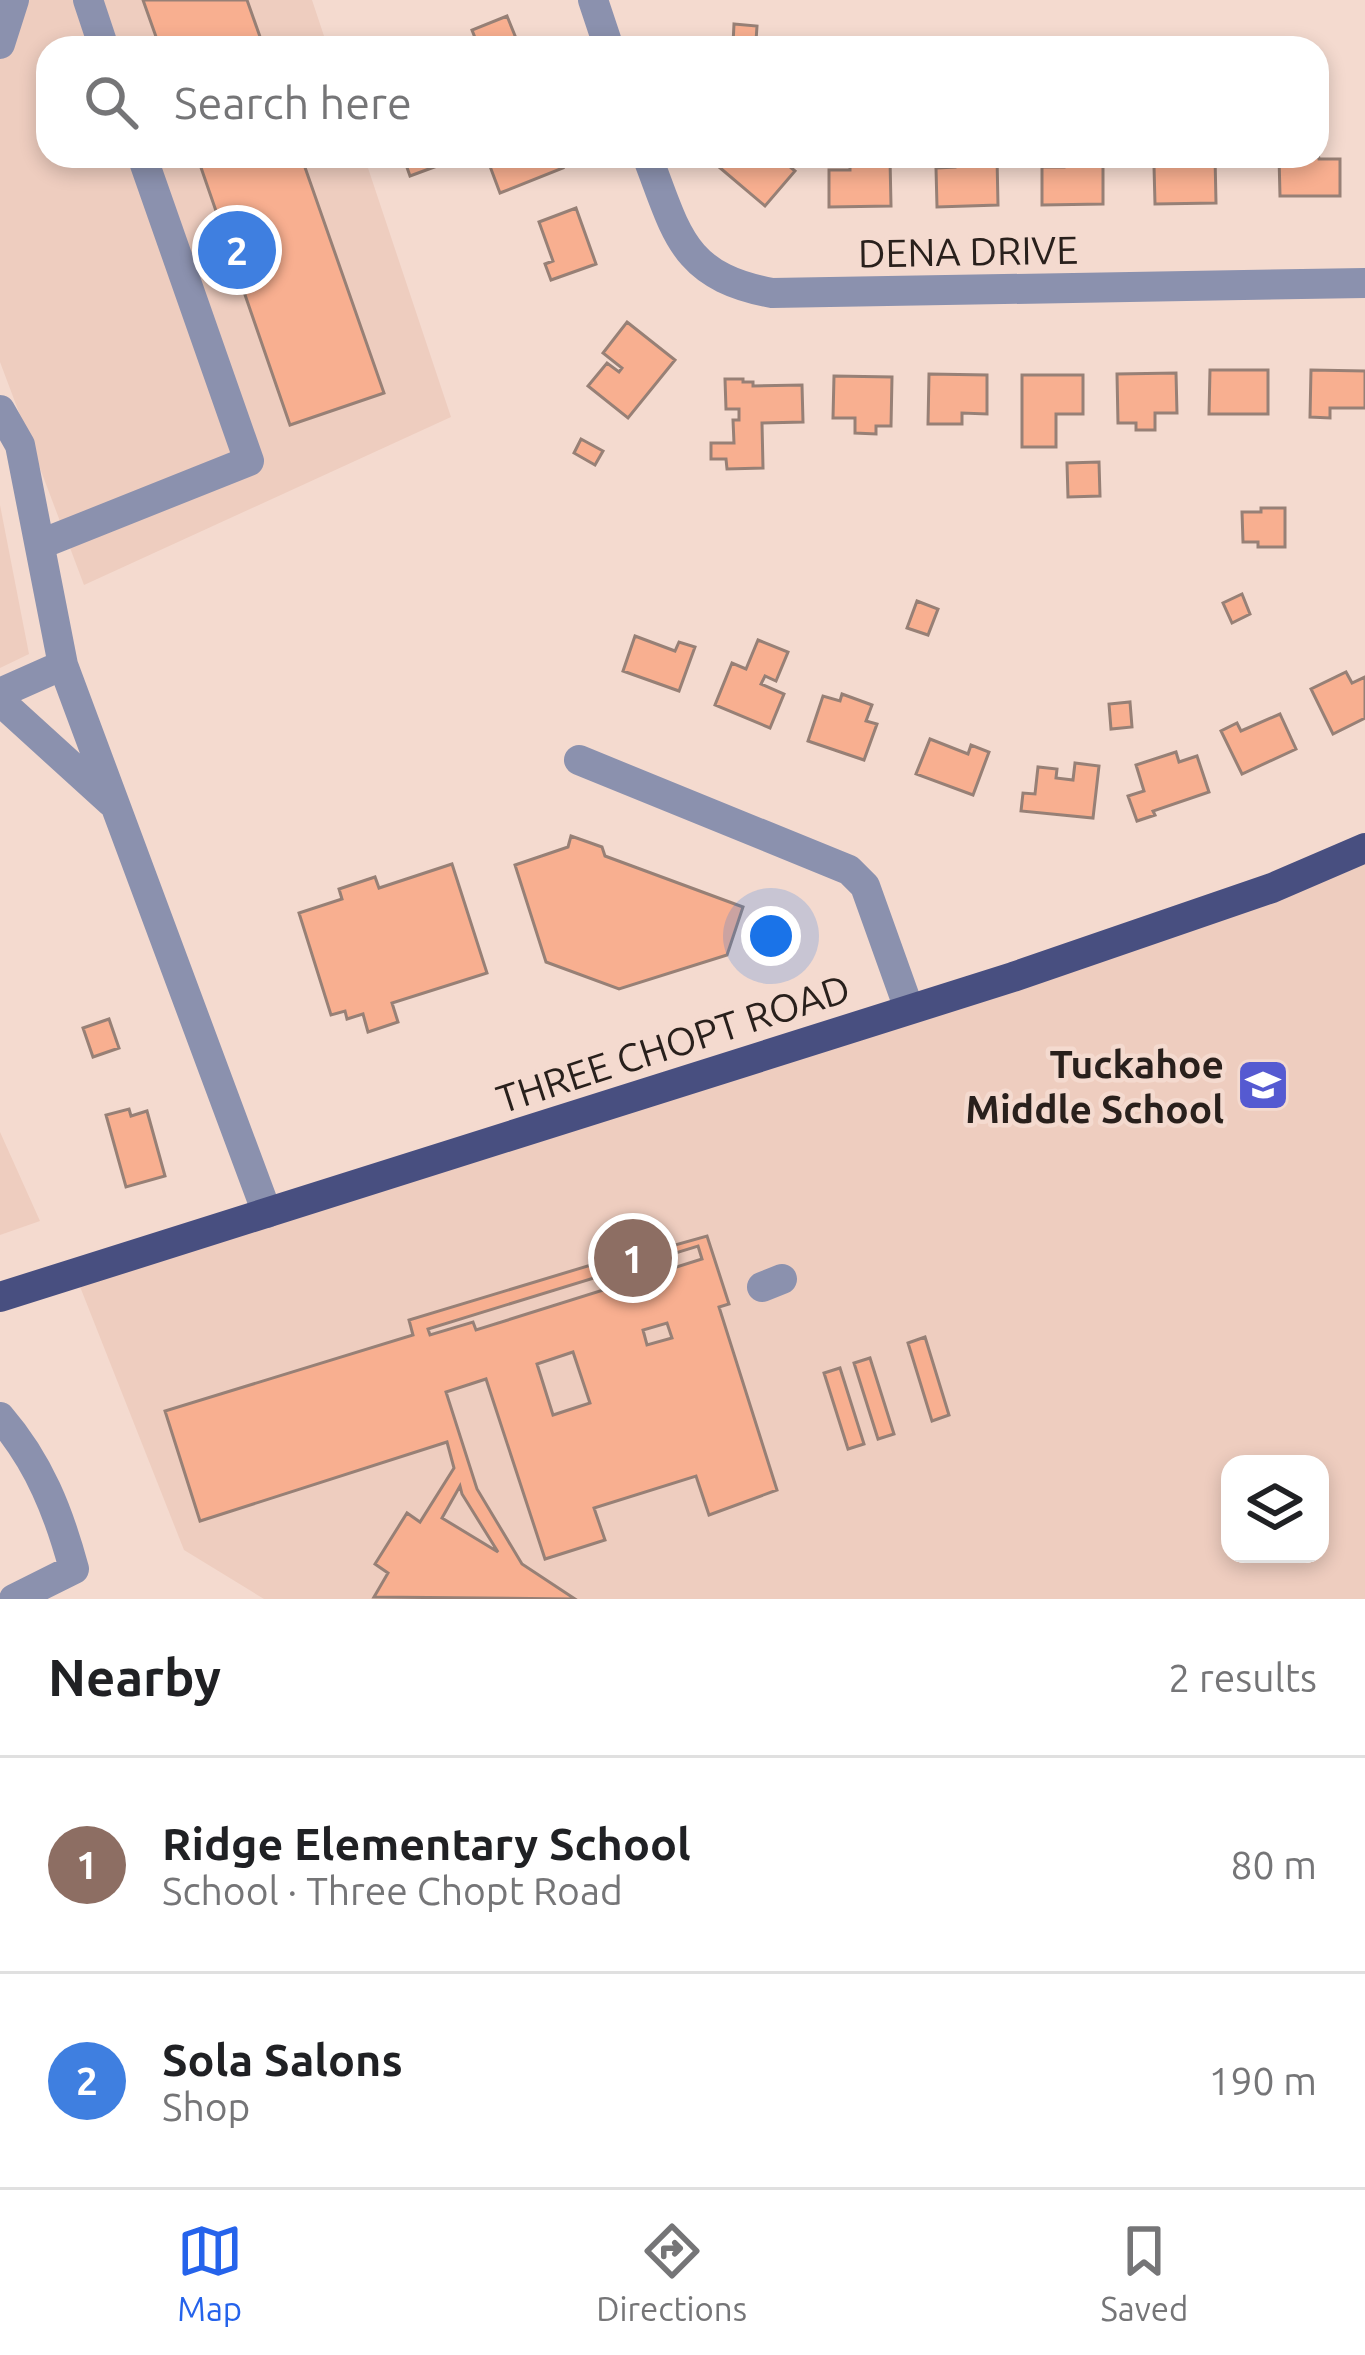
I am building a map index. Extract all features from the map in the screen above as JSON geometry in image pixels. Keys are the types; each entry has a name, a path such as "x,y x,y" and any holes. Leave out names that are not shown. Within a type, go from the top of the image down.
{"main road":[{"name":"THREE CHOPT ROAD","path":"0,1297 1181,920 1365,848"}],"street":[{"path":"0,44 14,0"},
{"path":"88,0 100,36"},
{"path":"593,0 605,36"},
{"path":"41,544 249,461 146,168"},
{"name":"DENA DRIVE","path":"652,168 680,239 697,261 740,287 772,293 1365,283"},
{"path":"0,410 20,445 63,665 267,1213"},
{"path":"63,665 0,697 114,805"},
{"path":"579,760 849,870 865,886 909,1009"},
{"path":"0,1417 19,1439 58,1508 74,1569 14,1599"}],"shaded area":[{"path":"0,0 312,0 324,36 36,36 36,168 368,168 451,417 84,585 0,362"},
{"path":"0,505 29,654 0,668"},
{"path":"1365,864 1365,1599 264,1599 184,1550 75,1274"},
{"path":"0,1132 40,1221 0,1235"}],"building":[{"path":"143,0 247,0 260,36 156,36"},
{"path":"507,16 515,36 474,36 472,30"},
{"path":"734,24 757,26 756,36 733,36"},
{"path":"1329,159 1340,159 1340,196 1280,196 1279,168 1329,168"},
{"path":"201,168 305,168 384,393 290,425"},
{"path":"407,168 432,168 410,176"},
{"path":"491,168 563,168 500,193"},
{"path":"720,168 795,171 765,206"},
{"path":"890,168 891,206 829,207 829,170"},
{"path":"936,168 997,168 998,205 937,207"},
{"path":"1042,168 1103,168 1103,204 1042,205"},
{"path":"1154,168 1215,168 1216,203 1155,204"},
{"path":"576,208 596,264 551,280 545,264 553,261 539,222"},
{"path":"627,322 675,360 628,418 588,386 607,363 619,372 622,368 603,353"},
{"path":"1210,370 1268,370 1268,414 1209,414"},
{"path":"1311,370 1365,371 1365,408 1330,408 1330,418 1310,417"},
{"path":"1176,373 1177,413 1155,413 1155,430 1118,423 1117,374"},
{"path":"929,374 987,375 987,414 962,413 962,424 928,424"},
{"path":"1022,375 1083,375 1083,414 1056,414 1056,447 1022,447"},
{"path":"834,376 892,377 891,426 876,426 876,434 855,433 855,418 833,418"},
{"path":"725,379 743,379 753,386 802,385 803,422 762,423 763,468 727,469 726,459 711,459 711,443 734,443 733,420 739,420 739,409 726,409"},
{"path":"581,439 603,451 595,465 574,453"},
{"path":"1099,462 1100,496 1068,497 1067,463"},
{"path":"1261,508 1285,508 1285,547 1243,542 1242,512 1261,512"},
{"path":"1242,594 1250,614 1232,623 1223,603"},
{"path":"917,601 938,609 928,635 907,628"},
{"path":"635,636 675,651 679,642 695,647 679,691 623,671"},
{"path":"758,640 788,652 776,681 765,676 761,684 784,694 770,728 715,705 732,663 746,669"},
{"path":"1346,672 1352,683 1365,677 1365,718 1333,734 1311,689"},
{"path":"842,694 872,705 866,721 877,724 864,760 808,741 823,696 840,701"},
{"path":"1130,702 1132,727 1111,729 1109,704"},
{"path":"1280,714 1296,749 1242,774 1221,731 1237,723 1241,731"},
{"path":"930,739 968,754 971,745 989,752 973,795 916,774"},
{"path":"1176,752 1179,762 1197,756 1209,792 1137,821 1128,796 1144,791 1136,765"},
{"path":"1075,763 1099,766 1093,818 1021,811 1023,793 1035,794 1038,767 1057,769 1056,778 1073,780"},
{"path":"571,836 602,847 605,856 743,907 727,955 619,989 546,962 515,865 568,847"},
{"path":"452,864 487,973 392,1003 398,1022 368,1032 363,1014 347,1019 345,1011 331,1015 299,913 342,899 339,889 375,877 379,888"},
{"path":"109,1019 119,1048 93,1057 83,1028"},
{"path":"129,1109 131,1116 147,1111 165,1176 126,1187 106,1115"},
{"path":"707,1236 729,1304 719,1307 777,1490 709,1515 696,1476 594,1508 605,1540 545,1559 486,1379 446,1392 477,1489 522,1564 575,1599 374,1597 388,1573 375,1564 407,1513 420,1522 454,1468 447,1442 200,1521 165,1411 413,1335 409,1320 634,1252 636,1256","holes":["698,1246 702,1259 476,1330 473,1322 430,1335 428,1329","667,1323 672,1338 647,1345 643,1330","573,1352 590,1403 553,1415 537,1364","460,1486 498,1552 442,1518"]},
{"path":"925,1337 949,1415 932,1421 908,1343"},
{"path":"870,1358 894,1434 878,1439 854,1363"},
{"path":"840,1368 864,1444 848,1449 824,1373"}],"place":[{"name":"Sola Salons","path":"237,250"},
{"name":"Tuckahoe Middle School","path":"1263,1085"},
{"name":"Ridge Elementary School","path":"633,1258"}]}
